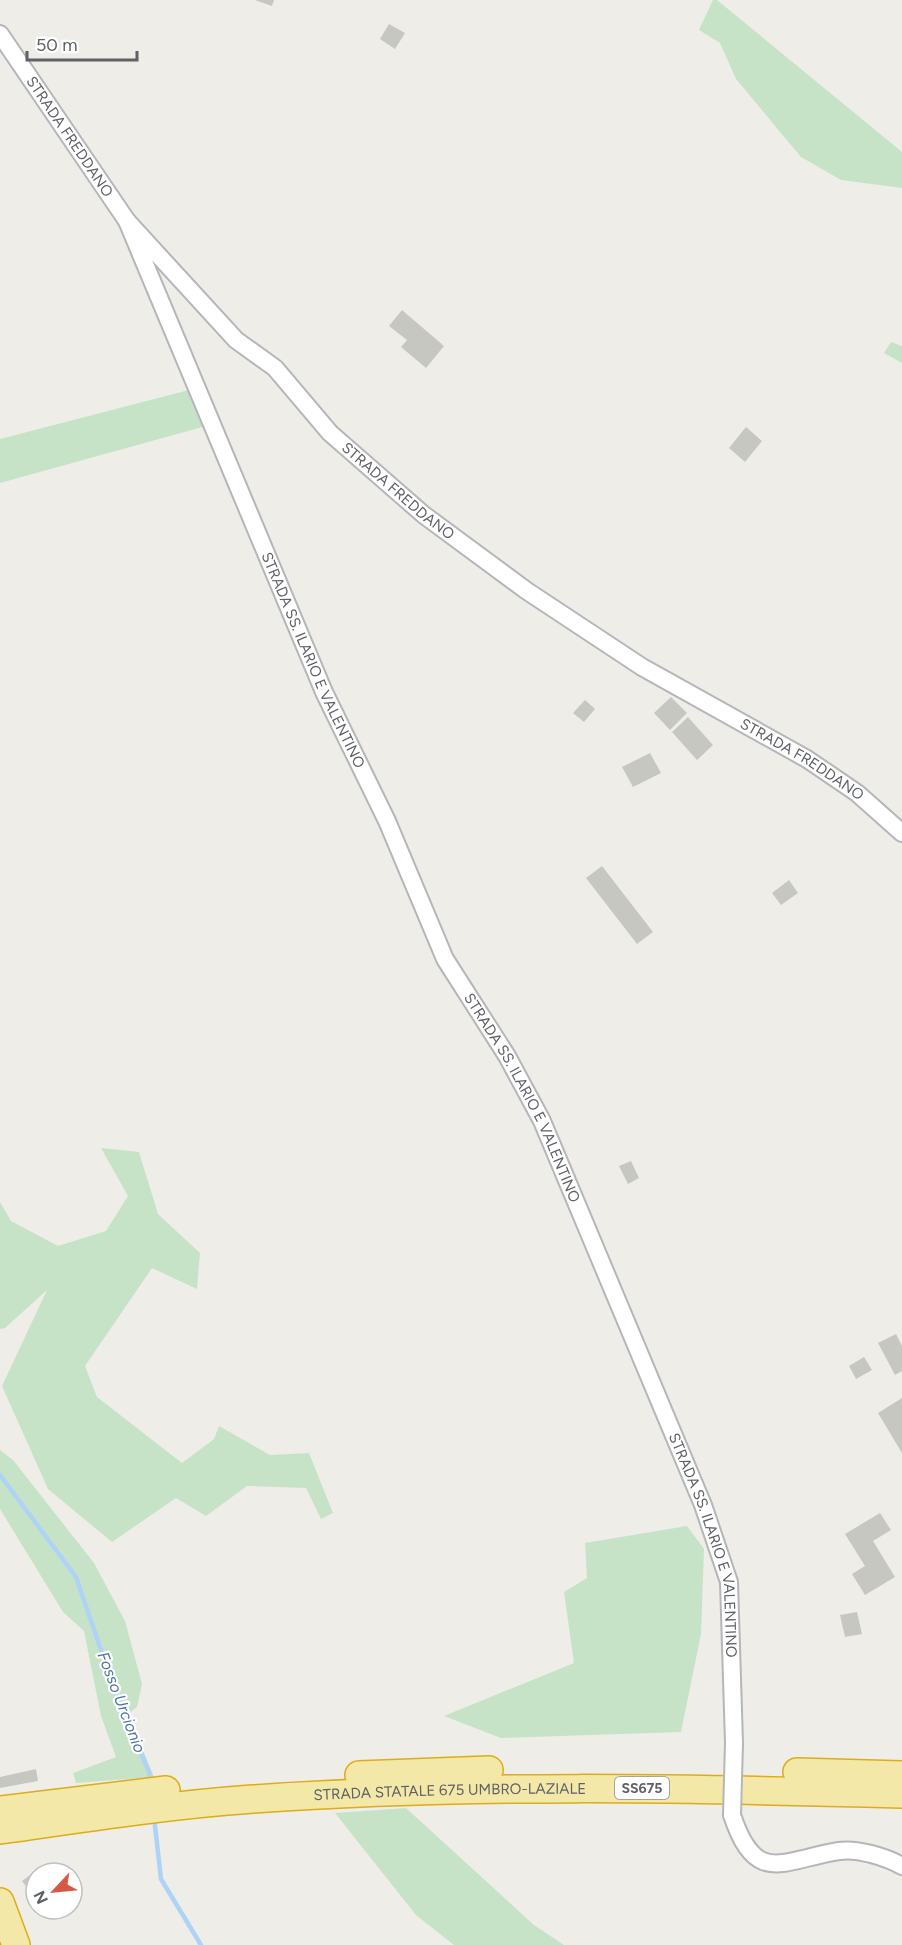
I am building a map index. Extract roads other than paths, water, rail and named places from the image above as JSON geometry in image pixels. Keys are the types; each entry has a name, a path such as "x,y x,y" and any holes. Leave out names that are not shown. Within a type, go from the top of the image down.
{"highway":[{"name":"STRADA STATALE 675 UMBRO-LAZIALE","path":"0,1810 93,1797 241,1782 412,1772 615,1769 902,1775"},
{"name":"STRADA STATALE 675 UMBRO-LAZIALE","path":"0,1830 91,1817 251,1800 381,1792 607,1787 902,1794"},
{"path":"0,1902 16,1945"}],"street":[{"name":"STRADA FREDDANO","path":"0,34 127,221 236,340 275,368 330,433 424,515 527,591 642,667 807,759 857,793 902,833"},
{"name":"STRADA SS. ILARIO E VALENTINO","path":"127,221 324,692 387,821 445,959 507,1056 543,1121 703,1505 729,1582 734,1743 732,1815 739,1834 752,1854 768,1864 799,1862 841,1850 877,1856 902,1866"}],"waterway":[{"name":"Fosso Urcionio","path":"0,1475 76,1577 116,1694 149,1772 150,1782"},
{"name":"Fosso Urcionio","path":"154,1817 161,1879 201,1945"}]}
